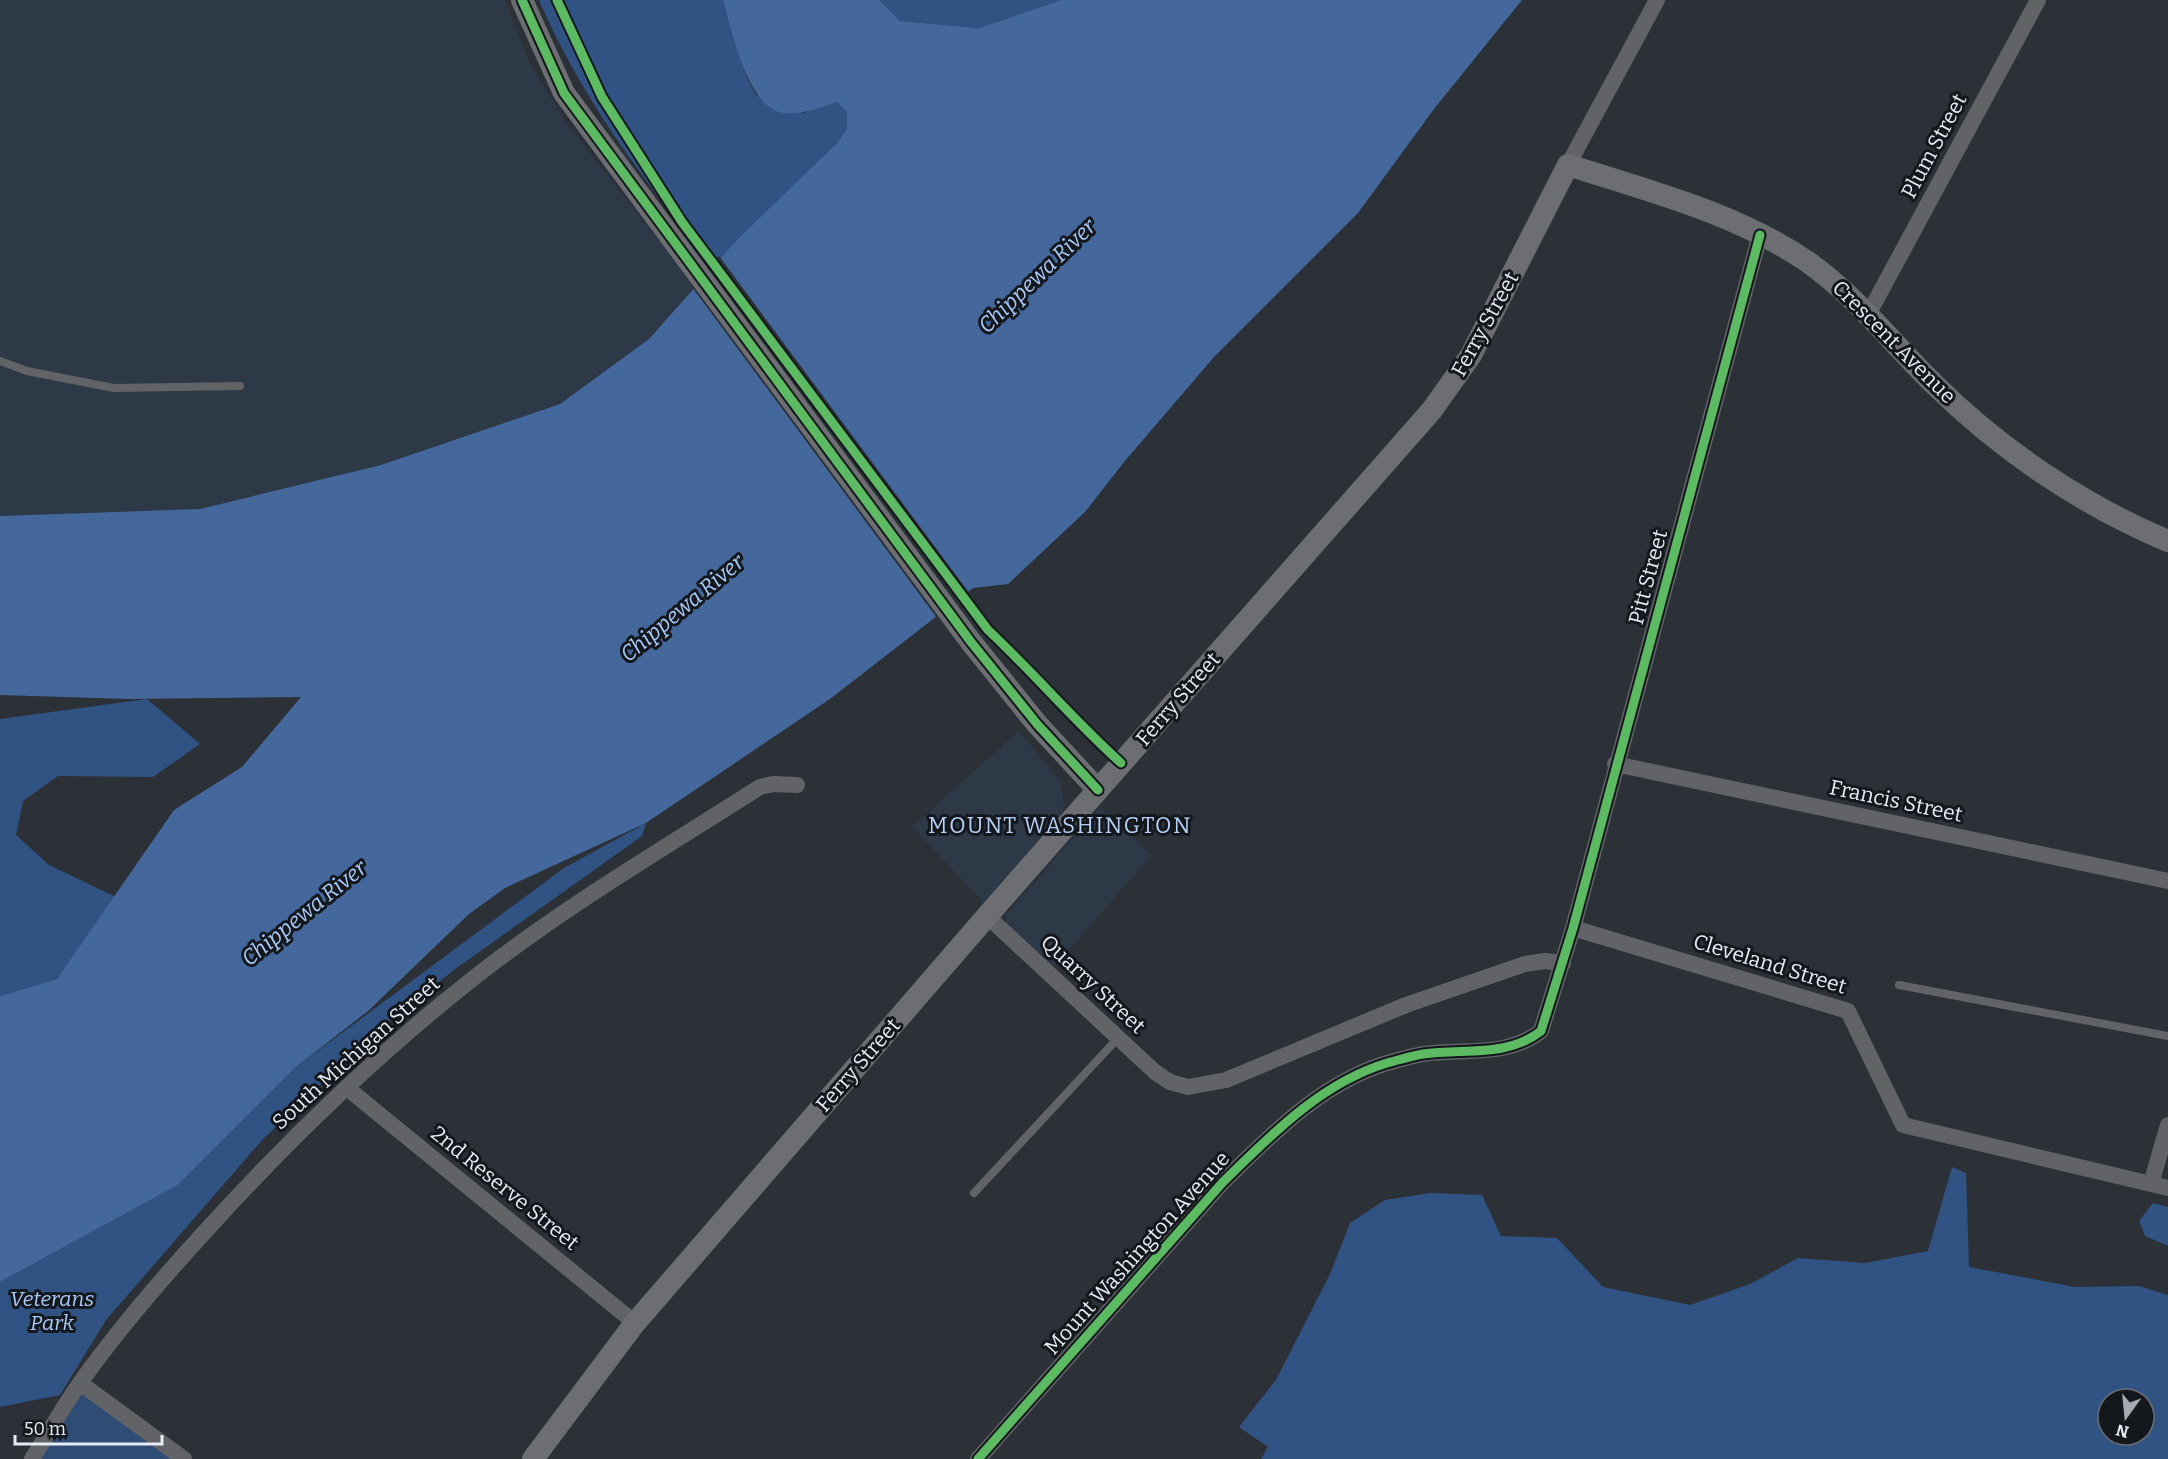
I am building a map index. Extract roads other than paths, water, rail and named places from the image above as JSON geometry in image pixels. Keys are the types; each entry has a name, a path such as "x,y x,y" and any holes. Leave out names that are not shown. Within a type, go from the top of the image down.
{"main road":[{"path":"522,0 564,93 971,642 1030,716 1098,790"},
{"name":"Crescent Avenue","path":"1568,165 1707,210 1760,235 1807,262 1844,290 1869,313 1933,383 1983,428 2069,489 2116,517 2168,541"},
{"name":"Ferry Street","path":"533,1459 635,1323 987,916 1432,410 1471,355 1568,165"}],"street":[{"name":"Ferry Street","path":"1568,165 1657,0"},
{"name":"Plum Street","path":"1869,313 2038,0"},
{"name":"Pitt Street","path":"1573,928 1615,764 1760,235"},
{"name":"Francis Street","path":"1615,764 2168,881"},
{"name":"South Michigan Street","path":"32,1459 80,1383 180,1259 252,1180 388,1049 476,976 549,924 760,787 773,784 797,785"},
{"name":"Quarry Street","path":"987,916 1155,1072 1170,1082 1188,1086 1226,1080 1406,1005 1525,964 1545,960 1563,963"},
{"name":"Mount Washington Avenue","path":"978,1459 1223,1182 1330,1087 1386,1063 1422,1054 1500,1050 1529,1041 1541,1031 1573,928"},
{"name":"Cleveland Street","path":"1573,928 1848,1011 1903,1125 2168,1188"},
{"name":"2nd Reserve Street","path":"347,1088 635,1323"},
{"path":"2151,1184 2168,1125"},
{"path":"80,1383 184,1459"}],"lane":[{"path":"0,361 27,371 114,388 240,386"},
{"path":"1899,985 2168,1036"},
{"path":"974,1193 1118,1038"}],"water":[{"name":"Chippewa River","path":"723,0 879,0 900,21 979,28 1061,0 1522,0 1434,109 1358,213 1214,357 1124,462 1085,512 1008,584 973,588 830,699 646,823 505,888 469,914 368,1011 296,1067 178,1185 0,1282 0,996 57,979 174,810 242,767 301,697 128,699 0,695 0,516 200,509 381,465 560,404 649,339 738,239 837,143 847,128 847,112 837,102 804,112 783,113 770,108 751,83 743,66"}],"district":[{"name":"MOUNT WASHINGTON","path":"1060,825"}],"park label":[{"name":"Veterans Park","path":"52,1311"}]}
